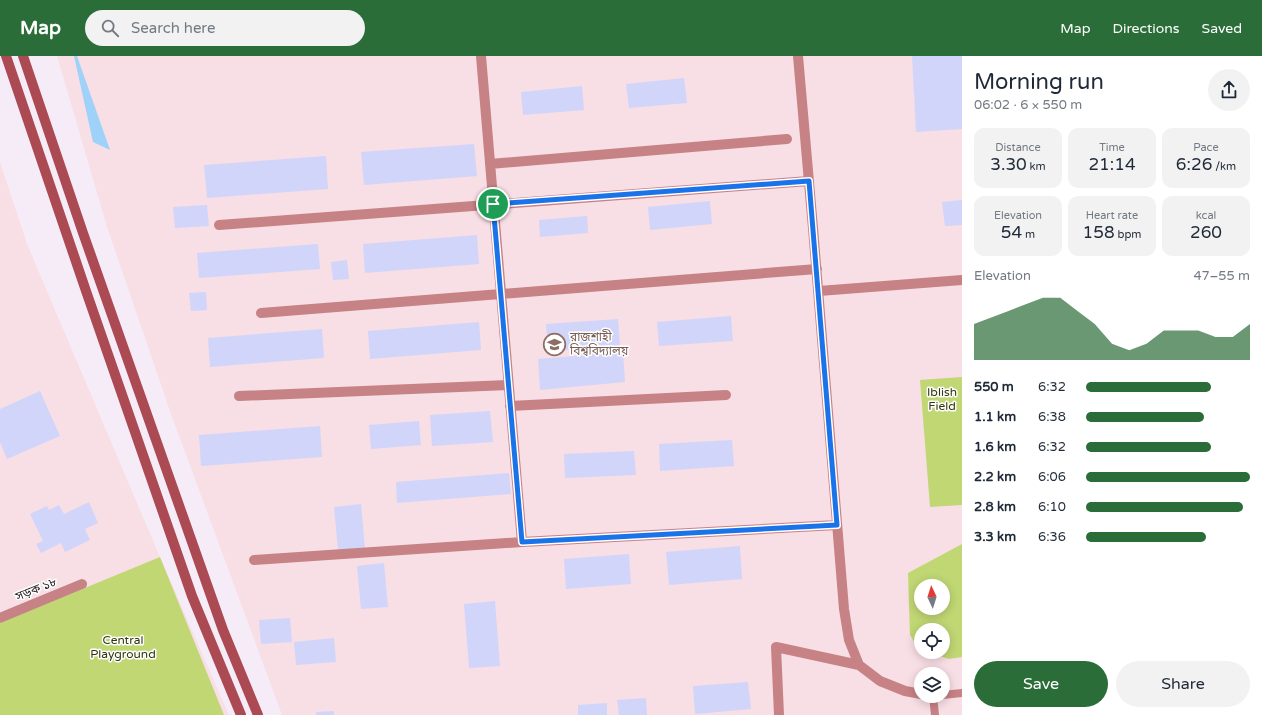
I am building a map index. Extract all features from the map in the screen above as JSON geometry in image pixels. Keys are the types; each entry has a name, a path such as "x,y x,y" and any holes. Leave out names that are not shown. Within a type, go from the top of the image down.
{"main road":[{"path":"6,56 192,596 241,715"},
{"path":"23,56 85,240 223,630 258,715"}],"street":[{"path":"481,56 522,542"},
{"path":"798,56 819,291 844,609 850,640 859,665"},
{"path":"490,164 787,139"},
{"path":"219,224 809,181"},
{"path":"261,313 817,269"},
{"path":"819,291 962,280"},
{"path":"240,396 508,385"},
{"path":"510,406 726,395"},
{"path":"254,560 522,542 837,525"},
{"name":"সড়ক ১৮","path":"0,618 82,584"},
{"path":"779,715 776,647 859,665 880,681 905,691 914,693"}],"lane":[{"path":"950,694 962,693"},
{"path":"934,703 935,715"}],"shaded area":[{"name":"রাজশাহী বিশ্ববিদ্যালয়","path":"57,56 962,56 962,715 282,715 172,417 107,227"},
{"path":"0,162 27,244 229,715 0,715"}],"green space":[{"name":"Iblish Field","path":"962,377 962,505 930,507 920,380"},
{"path":"962,544 962,657 950,659 950,623 914,623 914,642 910,635 908,573"},
{"name":"Central Playground","path":"160,557 224,715 0,715 0,623"}],"water":[{"path":"74,56 77,56 110,150 93,142"}],"building":[{"path":"912,56 962,56 962,129 916,132"},
{"path":"684,78 687,103 629,108 626,84"},
{"path":"582,86 584,110 523,115 521,92"},
{"path":"474,144 477,176 364,185 361,152"},
{"path":"326,156 328,189 207,198 204,165"},
{"path":"962,200 962,225 945,226 942,202"},
{"path":"710,201 712,224 650,230 648,207"},
{"path":"207,205 209,226 175,228 173,207"},
{"path":"587,216 588,233 540,237 539,220"},
{"path":"477,235 479,264 365,273 363,244"},
{"path":"318,244 320,269 199,278 197,253"},
{"path":"347,260 349,279 333,280 331,262"},
{"path":"206,292 207,310 191,311 189,293"},
{"path":"731,316 733,341 659,346 657,322"},
{"path":"618,319 620,346 548,351 546,324"},
{"path":"479,322 481,350 370,359 368,331"},
{"path":"322,329 324,358 210,367 208,338"},
{"path":"623,352 625,382 540,390 538,359"},
{"path":"40,391 60,436 7,459 0,442 0,409"},
{"path":"490,411 493,442 432,446 430,415"},
{"path":"419,421 421,445 371,449 369,425"},
{"path":"320,426 322,457 201,466 199,435"},
{"path":"732,440 734,466 660,471 659,444"},
{"path":"634,451 636,475 565,478 564,454"},
{"path":"509,473 511,494 397,503 396,482"},
{"path":"89,502 98,523 85,529 90,540 65,552 61,543 41,553 36,544 43,541 30,514 47,506 49,510 59,505 64,514"},
{"path":"361,504 365,548 338,550 334,507"},
{"path":"740,546 742,579 669,585 666,552"},
{"path":"629,554 631,584 566,589 564,559"},
{"path":"384,563 388,607 361,609 357,566"},
{"path":"495,601 500,666 469,668 464,604"},
{"path":"290,618 292,642 261,644 259,620"},
{"path":"334,638 336,662 296,665 294,642"},
{"path":"748,682 751,709 695,714 693,686"},
{"path":"646,698 647,715 619,715 617,700"},
{"path":"607,703 607,715 578,715 578,705"},
{"path":"334,711 334,715 316,715 316,712"}],"place":[{"name":"রাজশাহী বিশ্ববিদ্যালয়","path":"555,344"}],"route":[{"path":"809,181 837,525 522,542 493,204 809,181"}]}
